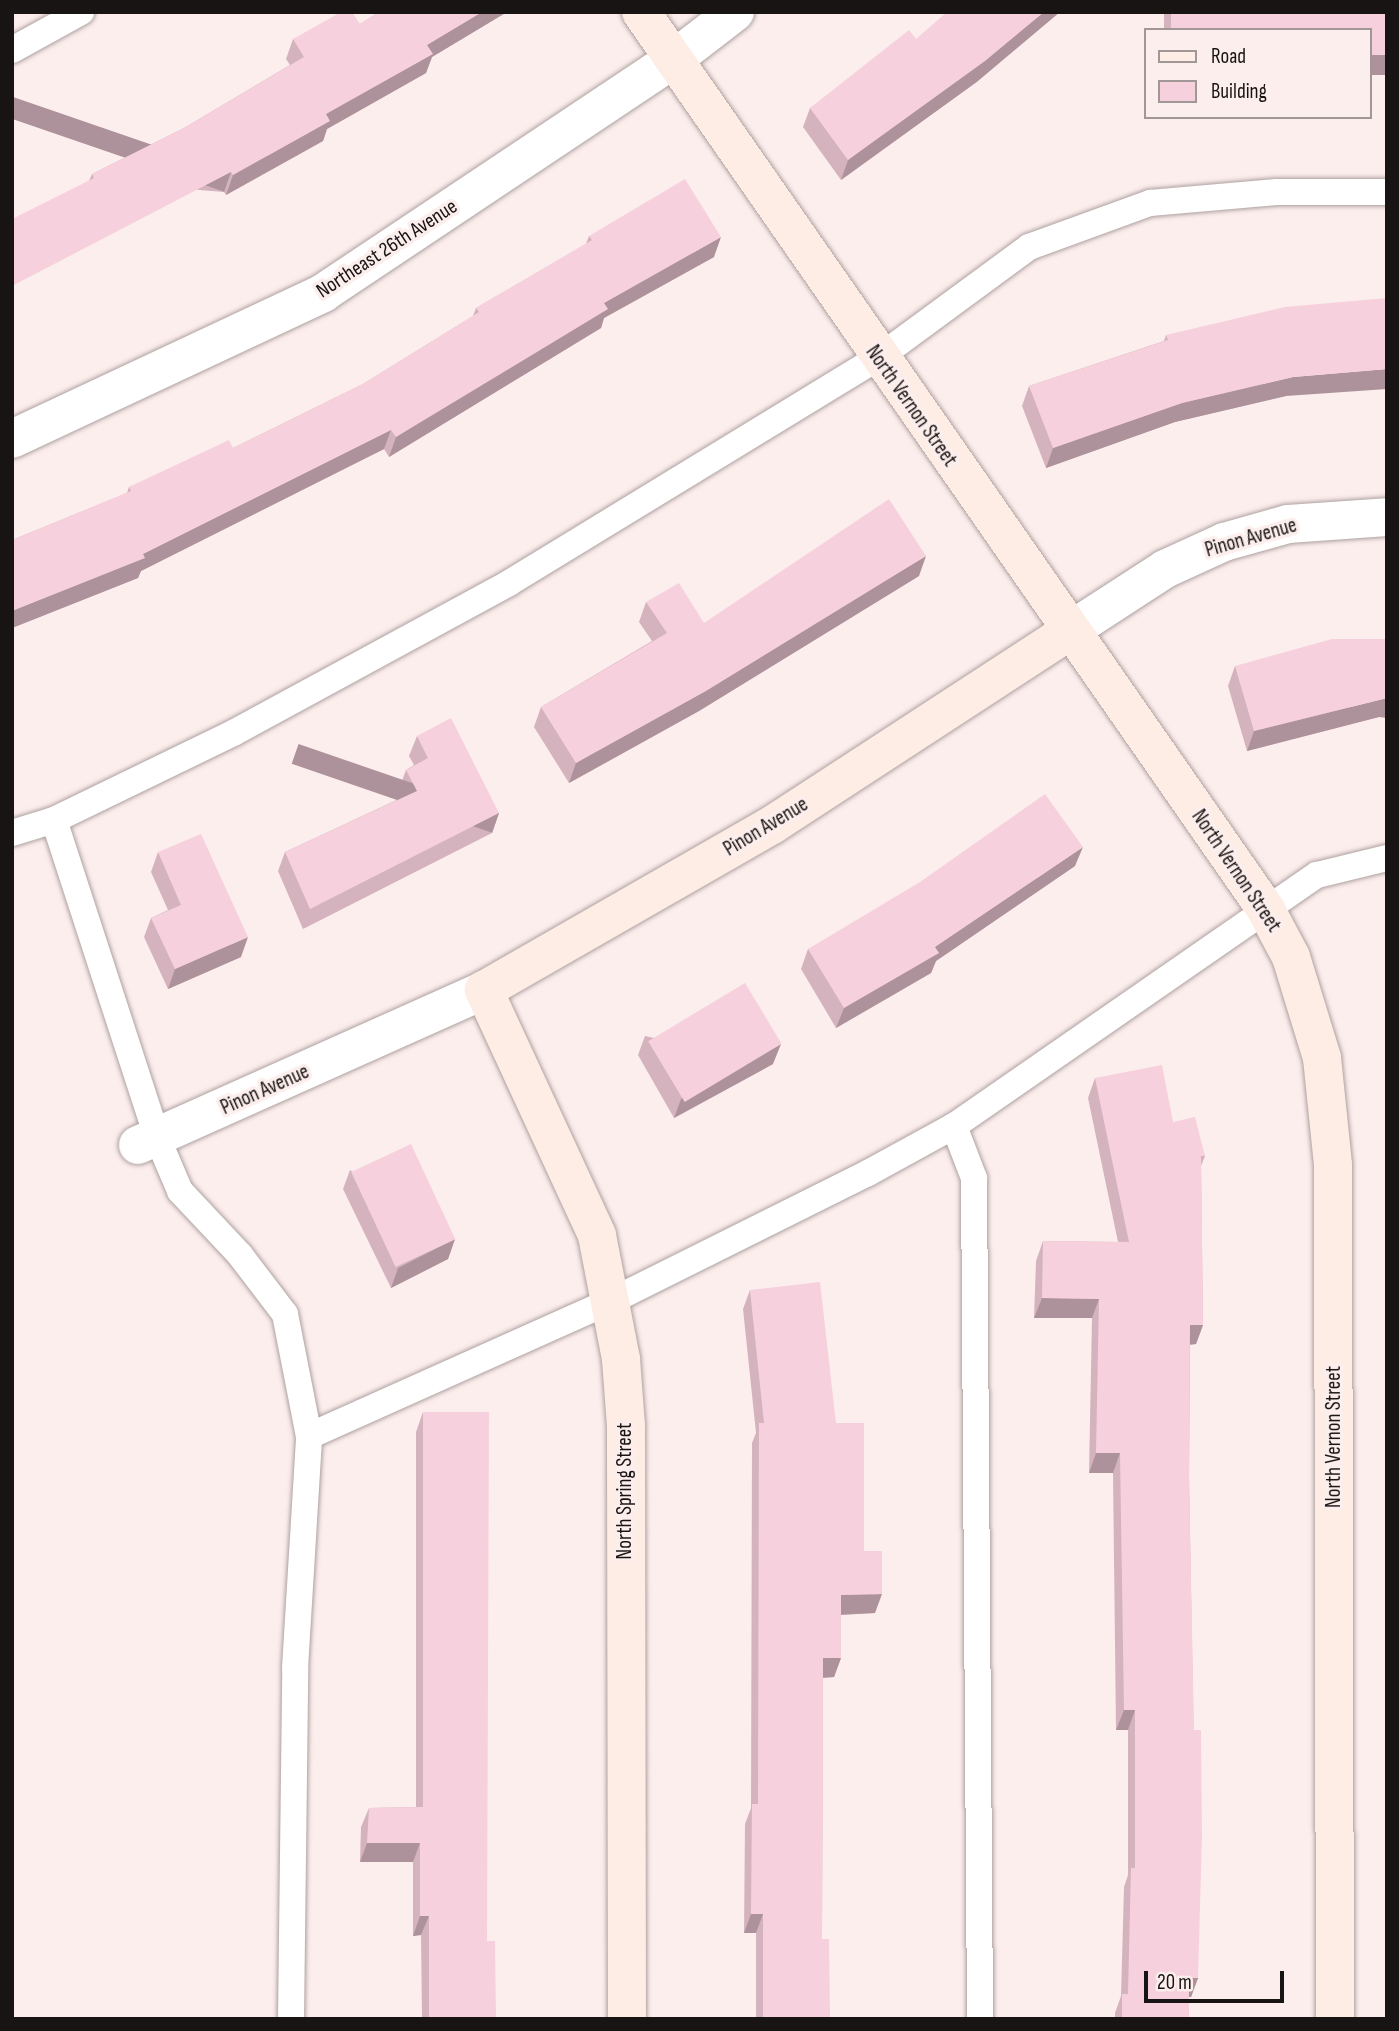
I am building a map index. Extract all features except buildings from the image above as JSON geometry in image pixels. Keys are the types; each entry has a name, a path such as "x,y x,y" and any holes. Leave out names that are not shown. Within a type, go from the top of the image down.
{"street":[{"name":"North Vernon Street","path":"641,12 1068,632 1265,908 1291,957 1308,1008 1331,1113 1335,2019"},
{"name":"Northeast 26th Avenue","path":"12,439 323,293 674,60 735,12"},
{"name":"Pinon Avenue","path":"148,1141 484,990 772,825 1165,569 1224,542 1289,524 1387,517"},
{"name":"North Spring Street","path":"484,990 579,1189 597,1234 613,1300 626,1426 627,2019"}],"lane":[{"path":"12,50 81,12"},
{"path":"12,832 54,820 235,732 509,583 878,358 1029,247 1150,203 1277,192 1387,192"},
{"path":"54,820 148,1141 180,1191 240,1255 285,1314 309,1436 295,1668 291,2019"},
{"path":"309,1436 613,1300 954,1126 1265,908 1317,875 1387,858"},
{"path":"954,1126 974,1178 980,2019"}]}
